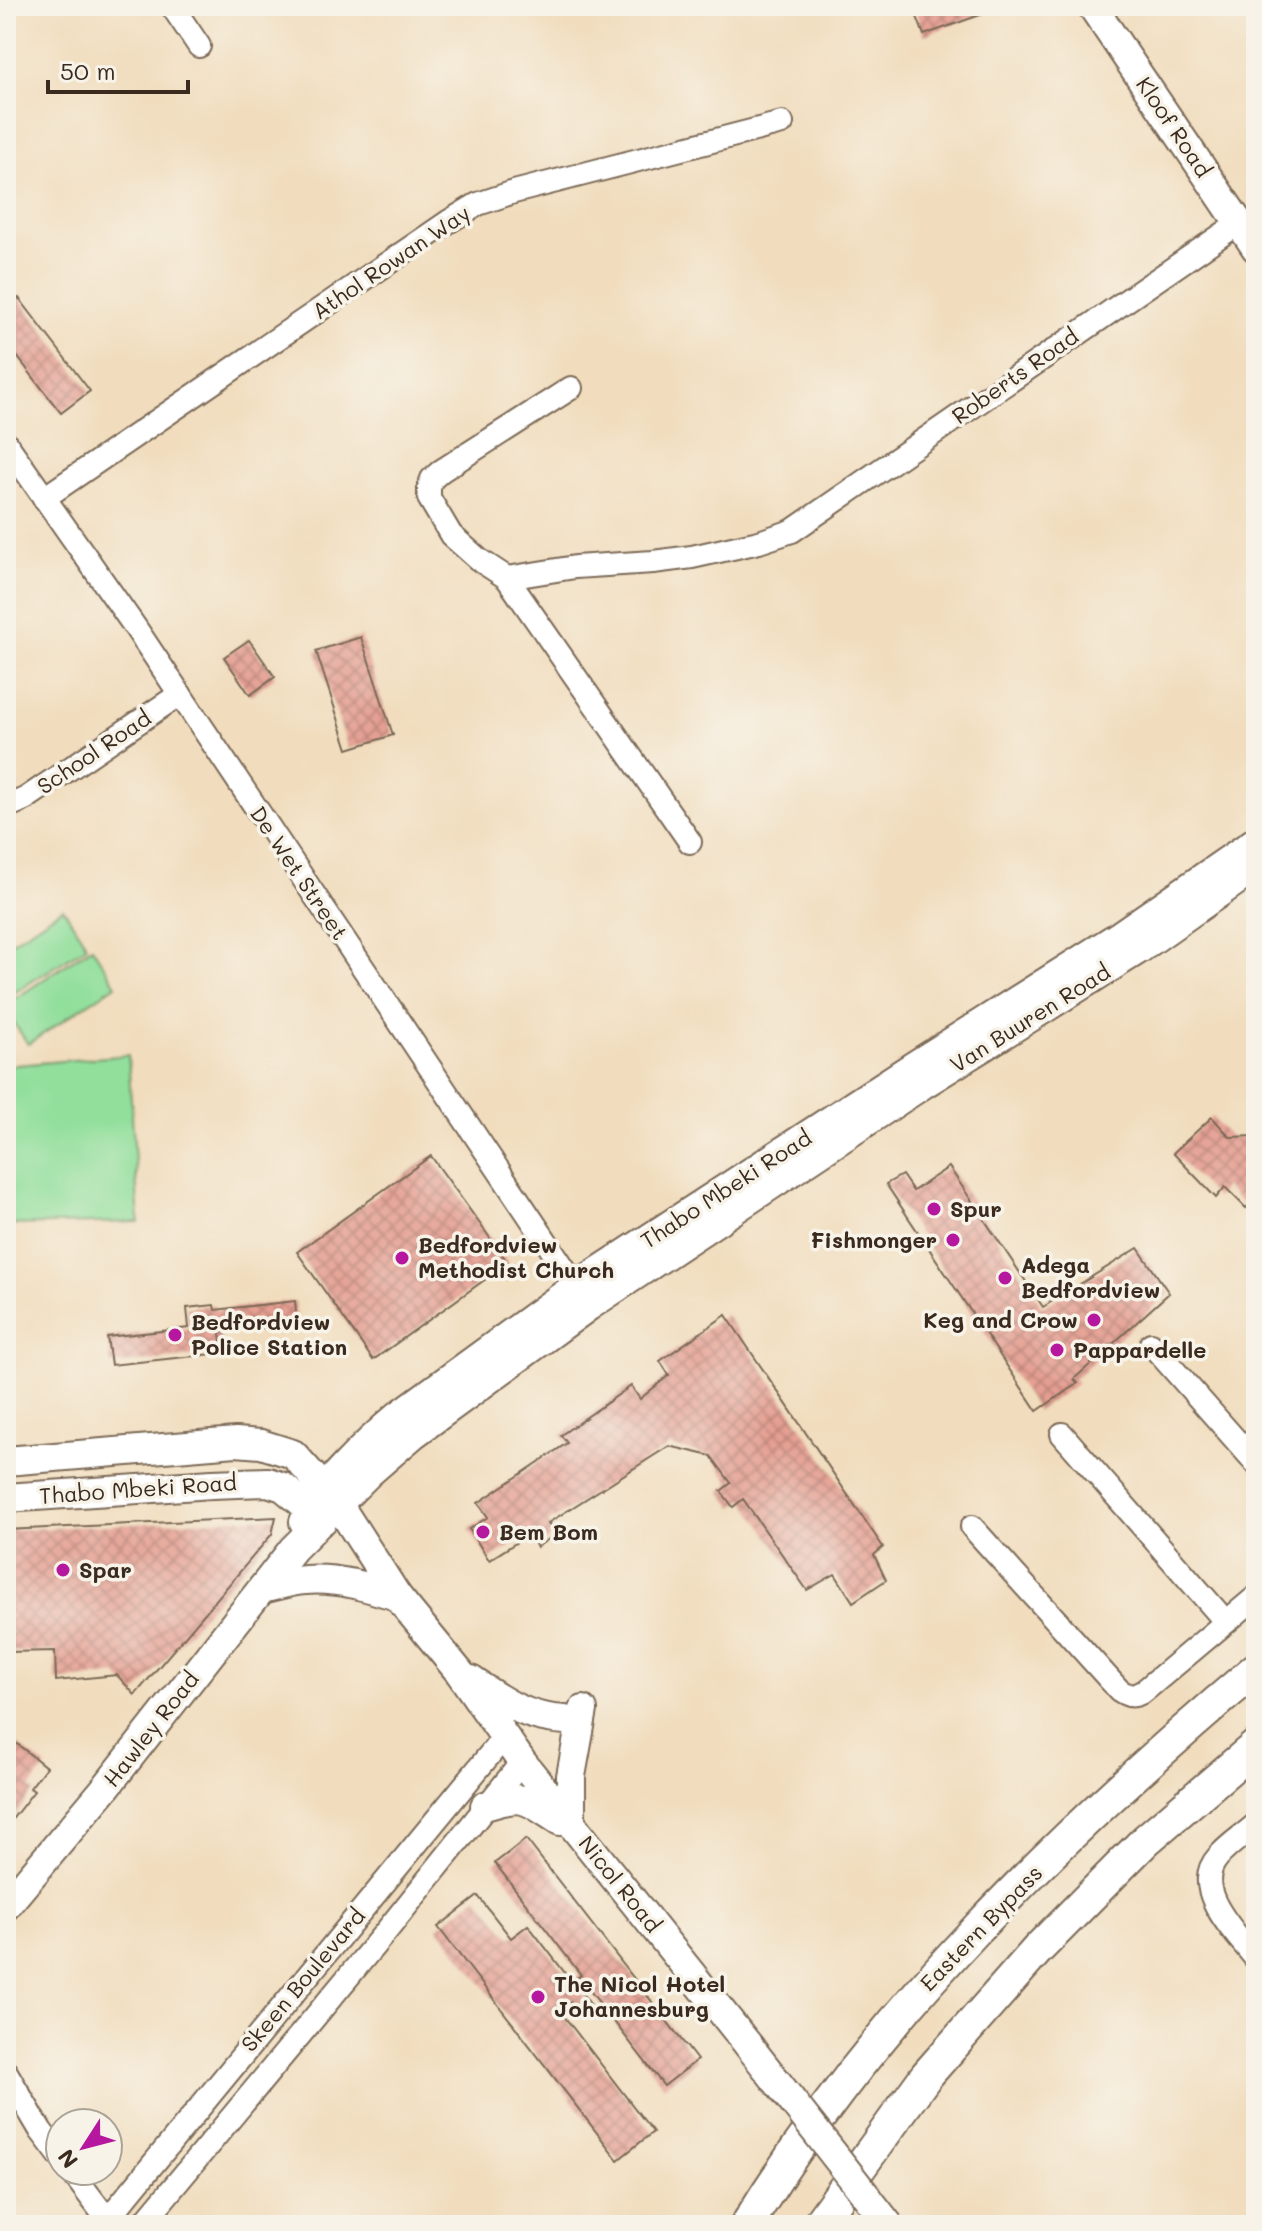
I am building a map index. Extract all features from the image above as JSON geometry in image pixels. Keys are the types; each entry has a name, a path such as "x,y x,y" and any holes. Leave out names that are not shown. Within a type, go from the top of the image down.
{"highway":[{"name":"Eastern Bypass","path":"747,2225 776,2179 879,2039 931,1979 1106,1802 1256,1669"},
{"path":"818,2225 926,2076 1038,1949 1146,1840 1256,1746"}],"main road":[{"name":"Kloof Road","path":"1092,6 1256,248"},
{"path":"1129,942 1256,841"},
{"path":"1129,942 1256,867"},
{"name":"Van Buuren Road","path":"917,1076 1129,942"},
{"name":"Thabo Mbeki Road","path":"582,1296 694,1236 775,1182 917,1076"},
{"name":"Thabo Mbeki Road","path":"6,1461 236,1442 261,1444 293,1454 361,1467 377,1434 399,1415 917,1076"},
{"path":"209,1446 212,1484"},
{"path":"293,1454 324,1506 361,1467"},
{"name":"Thabo Mbeki Road","path":"6,1498 268,1482 324,1506"},
{"name":"Nicol Road","path":"324,1506 359,1539 397,1596 460,1673 522,1762 889,2225"},
{"name":"Hawley Road","path":"6,1906 106,1787 324,1506"},
{"path":"262,1589 305,1580 329,1580 367,1586 397,1596"},
{"path":"460,1673 519,1710 542,1719 574,1715 572,1765 576,1829"},
{"path":"485,1806 510,1798 522,1798 576,1829"}],"street":[{"path":"172,6 199,46"},
{"name":"Athol Rowan Way","path":"44,498 478,204 782,123"},
{"name":"Roberts Road","path":"507,578 575,567 692,557 792,531 1239,223"},
{"path":"571,388 441,471 432,479 429,498 451,535 478,559 507,578 690,842"},
{"name":"De Wet Street","path":"6,443 180,694 582,1296"},
{"name":"School Road","path":"6,807 25,799 180,694"},
{"path":"1151,1344 1256,1463"},
{"path":"1062,1434 1226,1622"},
{"path":"972,1527 1119,1690 1128,1696 1144,1691 1256,1597"},
{"name":"Skeen Boulevard","path":"108,2223 235,2062 505,1736"},
{"name":"Skeen Boulevard","path":"142,2225 522,1762"},
{"path":"1256,1824 1217,1857 1211,1867 1208,1885 1216,1906 1256,1959"},
{"path":"235,2062 270,2072"},
{"path":"6,2072 44,2135"},
{"path":"82,2187 108,2223"}],"green space":[{"path":"63,908 87,946 6,998 6,946"},
{"path":"92,947 116,985 28,1044 6,1011 6,1005"},
{"path":"128,1055 139,1222 6,1225 6,1066"}],"building":[{"path":"938,6 990,6 991,11 924,35 916,14"},
{"path":"19,298 90,391 61,413 6,342 6,308"},
{"path":"361,637 393,735 348,749 316,651"},
{"path":"249,640 275,677 250,695 224,657"},
{"path":"1212,1117 1230,1137 1256,1136 1256,1199 1246,1208 1225,1187 1216,1198 1173,1153"},
{"name":"Bedfordview Methodist Church","path":"431,1156 508,1263 373,1360 297,1252"},
{"path":"949,1167 1043,1307 1138,1248 1169,1293 1074,1379 1078,1383 1037,1411 886,1184 902,1175 913,1191"},
{"name":"Bedfordview Police Station","path":"295,1301 297,1324 220,1332 222,1353 111,1365 107,1337 189,1328 187,1308 214,1305 215,1310"},
{"path":"726,1315 883,1547 874,1555 886,1580 853,1602 835,1574 807,1590 743,1499 733,1507 721,1491 731,1483 711,1456 669,1446 548,1523 556,1534 537,1547 528,1535 489,1560 469,1529 488,1517 478,1503 567,1443 561,1435 631,1386 640,1399 669,1375 660,1361"},
{"path":"276,1517 272,1534 135,1695 117,1675 56,1681 55,1651 6,1652 6,1530"},
{"path":"6,1735 46,1767 30,1788 34,1791 6,1827"},
{"name":"The Nicol Hotel Johannesburg","path":"526,1839 697,2060 664,2086 587,1987 581,1992 594,2009 583,2018 571,2002 560,2011 653,2132 618,2160 438,1927 478,1896 511,1938 528,1925 572,1982 581,1975 495,1863"}],"place":[{"name":"Spur","path":"934,1209"},
{"name":"Fishmonger","path":"953,1240"},
{"name":"Bedfordview Methodist Church","path":"402,1258"},
{"name":"Adega Bedfordview","path":"1005,1278"},
{"name":"Keg and Crow","path":"1094,1320"},
{"name":"Bedfordview Police Station","path":"175,1335"},
{"name":"Pappardelle","path":"1057,1350"},
{"name":"Bem Bom","path":"483,1532"},
{"name":"Spar","path":"63,1570"},
{"name":"The Nicol Hotel Johannesburg","path":"538,1997"}]}
